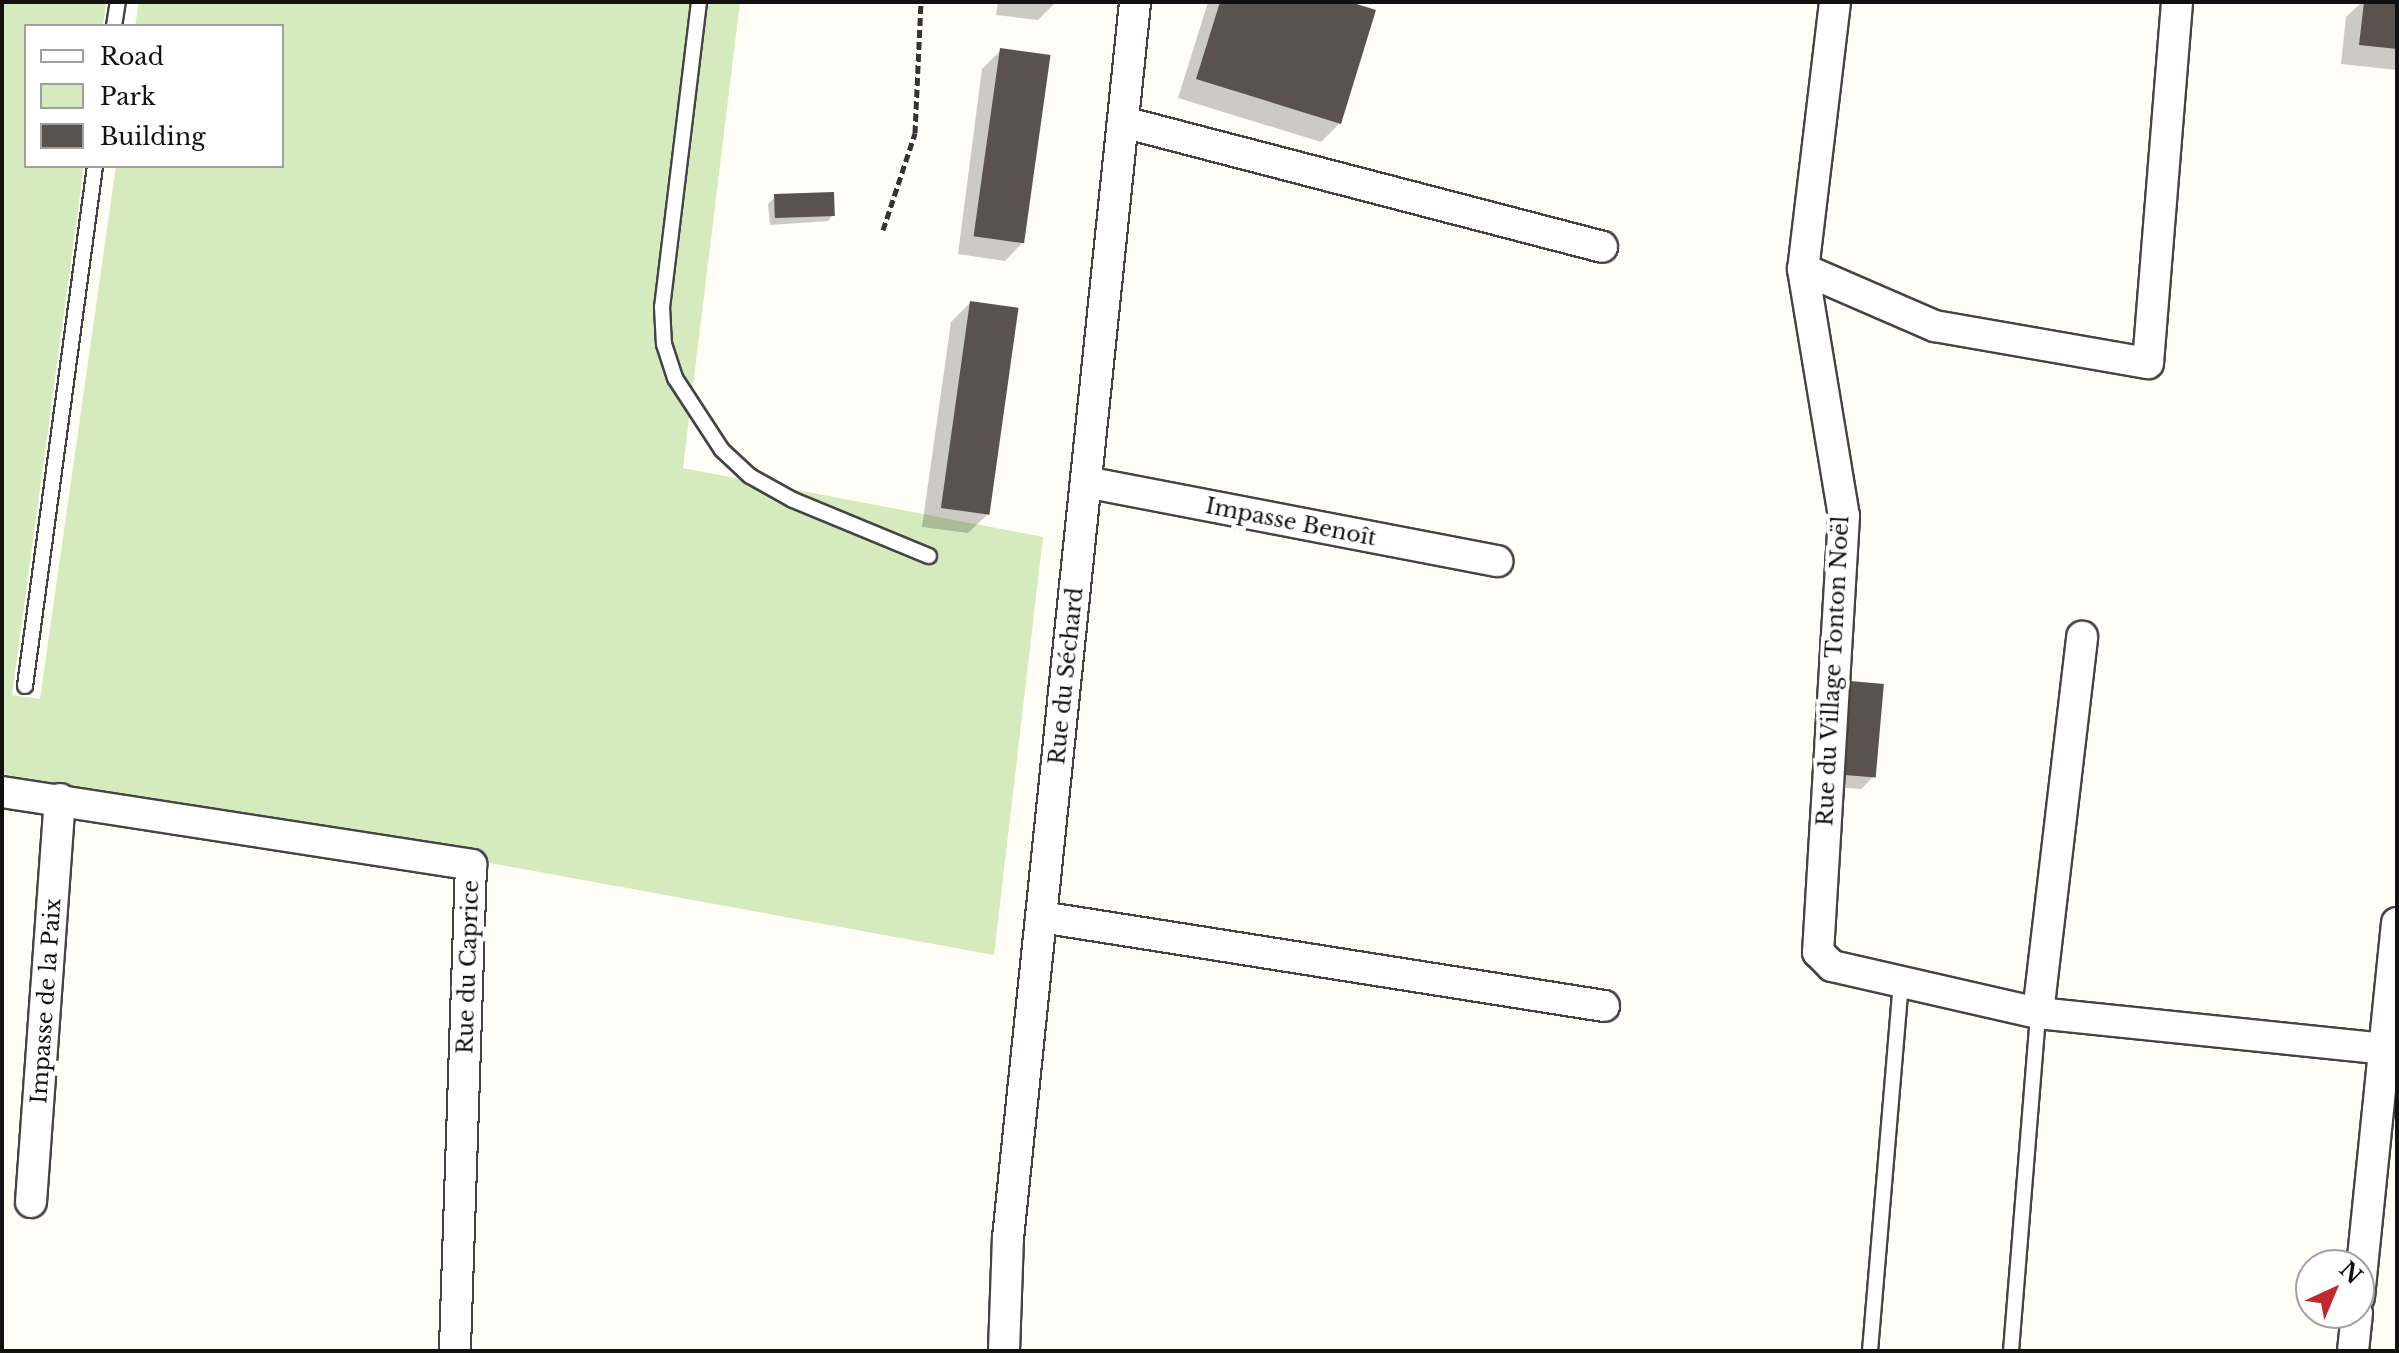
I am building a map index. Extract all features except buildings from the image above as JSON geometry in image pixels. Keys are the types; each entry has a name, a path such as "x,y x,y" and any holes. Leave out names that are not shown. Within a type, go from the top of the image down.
{"street":[{"name":"Rue du Séchard","path":"1004,1351 1008,1238 1135,2"},
{"name":"Rue du Village Tonton Noël","path":"1835,2 1803,269 1844,516 1818,952 1823,959 1901,982"},
{"path":"1803,269 1935,326 2148,363 2177,2"},
{"path":"1123,122 1602,247"},
{"name":"Impasse Benoît","path":"1086,482 1497,561"},
{"path":"2038,1013 2082,637"},
{"name":"Rue du Caprice","path":"2,792 471,865 455,1351"},
{"name":"Impasse de la Paix","path":"31,1202 60,799"},
{"path":"1041,917 1604,1006"},
{"path":"2364,1249 2397,923"},
{"path":"1901,982 2038,1013 2384,1049"},
{"path":"2353,1351 2355,1329"}],"lane":[{"path":"114,24 118,2"},
{"path":"699,2 662,307 664,344 675,378 722,450 750,476 793,500 929,556"},
{"path":"25,686 95,168"},
{"path":"1870,1351 1901,982"},
{"path":"2011,1351 2038,1013"}],"path":[{"path":"883,230 915,133 921,2"}],"green space":[{"path":"2,2 106,2 103,24 24,24 24,168 84,168 12,695 40,699 116,168 284,168 284,24 135,24 139,2 740,2 683,468 1043,537 994,955 2,774"}]}
